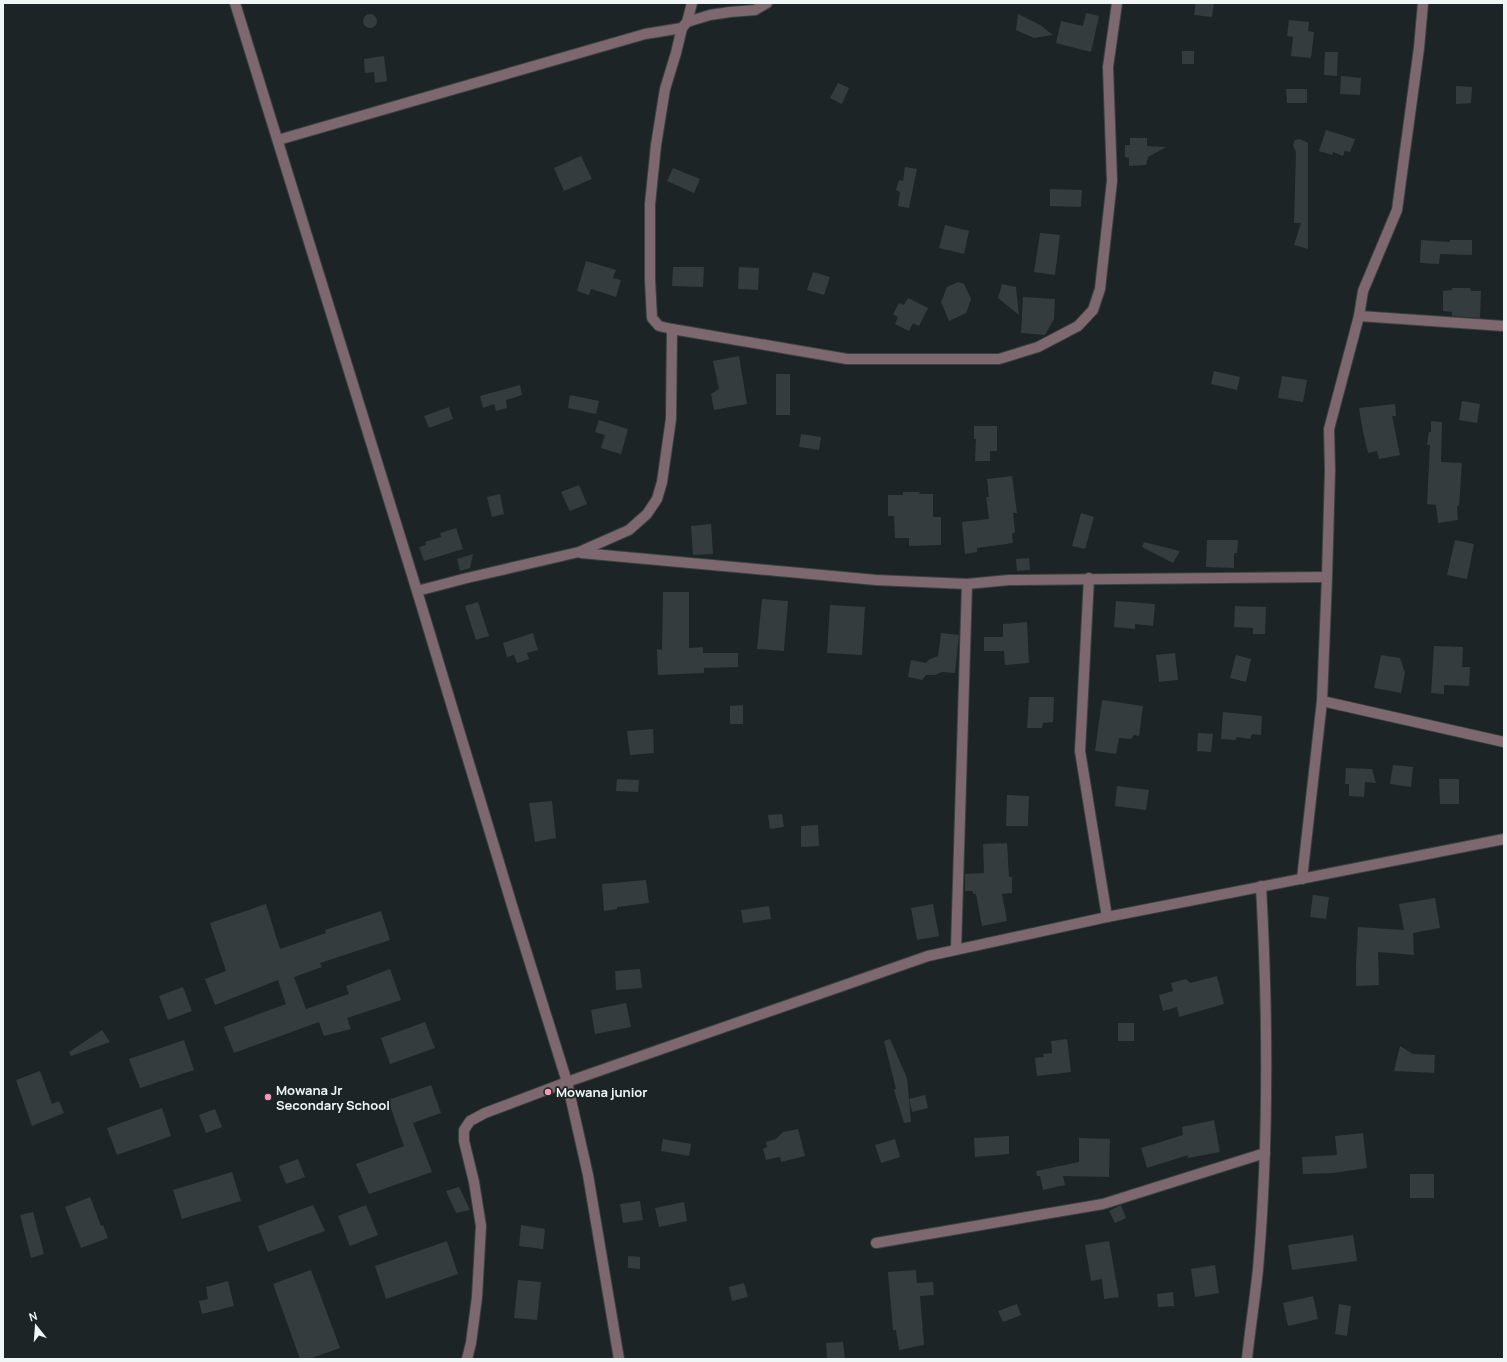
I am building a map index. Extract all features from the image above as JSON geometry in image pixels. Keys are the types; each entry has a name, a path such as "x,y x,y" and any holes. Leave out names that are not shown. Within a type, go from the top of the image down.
{"street":[{"path":"235,3 417,591 514,912 568,1082 588,1174 618,1359"},
{"path":"692,3 665,89 656,145 650,204 650,280 652,318 658,326 672,330 847,359 999,359 1038,347 1078,326 1093,310 1100,289 1112,180 1108,67 1117,3"},
{"path":"278,140 645,34 685,25 717,14 755,10 767,3"},
{"path":"1302,879 1322,701 1330,470 1329,429 1359,316 1362,291 1396,210 1419,48 1423,3"},
{"path":"1359,316 1504,326"},
{"path":"417,591 578,552 630,530 647,514 657,499 662,482 671,419 672,330"},
{"path":"578,552 876,580 967,584 1010,580 1089,578 1327,577"},
{"path":"1089,578 1080,751 1107,917"},
{"path":"956,949 967,584"},
{"path":"1322,701 1504,742"},
{"path":"467,1359 471,1343 477,1297 481,1226 474,1182 464,1141 464,1130 470,1121 485,1113 568,1082 928,956 1107,917 1504,840"},
{"path":"1247,1359 1258,1269 1265,1153 1265,962 1261,886"},
{"path":"876,1242 1102,1204 1265,1153"}],"building":[{"path":"1196,3 1214,3 1212,17 1194,15"},
{"path":"1086,13 1099,16 1091,52 1056,43 1061,21 1083,26"},
{"path":"367,14 373,14 377,18 377,24 373,28 367,28 363,24 363,18"},
{"path":"1018,14 1040,25 1053,35 1034,38 1016,30"},
{"path":"1289,20 1309,22 1308,31 1314,32 1311,58 1291,56 1293,37 1287,36"},
{"path":"1182,51 1194,51 1194,64 1182,64"},
{"path":"1325,52 1338,52 1337,76 1324,75"},
{"path":"384,56 387,81 375,83 374,72 365,73 364,59"},
{"path":"1341,76 1361,78 1360,95 1340,94"},
{"path":"838,83 849,88 842,104 830,98"},
{"path":"1456,86 1472,87 1471,103 1456,104"},
{"path":"1286,89 1307,89 1307,103 1287,103"},
{"path":"1326,130 1355,139 1350,152 1345,151 1343,156 1333,152 1332,155 1319,151"},
{"path":"1130,138 1147,138 1147,146 1166,147 1148,157 1146,165 1129,166 1129,158 1125,157 1125,145 1130,145"},
{"path":"1300,139 1308,143 1308,249 1294,245 1301,223 1294,223 1296,152 1293,145 1295,140"},
{"path":"581,156 592,179 564,191 554,168"},
{"path":"905,167 917,169 909,208 898,206 900,192 896,190 899,180 903,181"},
{"path":"673,168 700,179 694,193 667,181"},
{"path":"1050,189 1082,190 1081,207 1050,206"},
{"path":"945,225 969,231 964,254 939,248"},
{"path":"1040,233 1060,235 1055,275 1034,272"},
{"path":"1421,240 1450,242 1450,240 1472,240 1472,255 1440,254 1439,264 1420,263"},
{"path":"586,261 616,270 613,278 621,280 616,297 591,289 589,295 577,291"},
{"path":"673,267 704,267 703,287 672,286"},
{"path":"739,267 759,268 758,290 738,289"},
{"path":"813,272 830,277 824,295 807,290"},
{"path":"958,282 964,284 971,299 966,313 949,321 941,302 947,287"},
{"path":"1002,284 1016,287 1019,315 998,298"},
{"path":"1452,288 1470,288 1471,291 1481,291 1480,318 1452,316 1452,312 1443,311 1443,291 1452,290"},
{"path":"1023,297 1055,299 1054,319 1045,335 1021,333"},
{"path":"908,298 928,308 919,326 913,323 909,331 895,324 898,317 893,314 899,303 904,305"},
{"path":"739,356 747,404 714,410 711,394 719,389 713,361"},
{"path":"1214,371 1240,377 1237,390 1211,384"},
{"path":"776,374 790,374 790,415 776,415"},
{"path":"1282,376 1307,380 1303,402 1278,398"},
{"path":"520,385 522,395 506,400 507,408 496,411 494,404 483,408 480,396"},
{"path":"570,395 599,401 596,414 568,408"},
{"path":"1462,401 1480,404 1477,423 1459,420"},
{"path":"1395,404 1396,416 1392,416 1400,455 1379,459 1377,451 1368,453 1359,408"},
{"path":"449,407 453,419 429,428 424,416"},
{"path":"599,420 628,429 621,454 601,448 605,435 595,432"},
{"path":"1431,421 1442,422 1441,462 1462,463 1459,506 1457,506 1458,520 1438,523 1436,505 1427,504 1430,445 1427,445 1429,432 1431,432"},
{"path":"974,426 997,426 997,451 990,451 990,461 975,461 976,439 974,439"},
{"path":"801,434 821,437 819,450 799,447"},
{"path":"1012,476 1017,513 1013,513 1015,532 1012,534 1013,543 977,548 977,552 965,554 962,522 989,519 986,497 989,497 987,479"},
{"path":"579,485 587,504 570,511 561,492"},
{"path":"903,492 933,494 933,517 941,517 941,545 909,546 909,538 895,538 894,516 888,516 888,495 903,495"},
{"path":"500,494 504,514 492,517 487,497"},
{"path":"1081,513 1094,517 1085,549 1072,546"},
{"path":"711,524 713,554 693,555 691,526"},
{"path":"456,528 463,549 424,561 419,547 426,545 425,542 441,537 440,533"},
{"path":"1207,540 1238,540 1237,553 1234,553 1234,568 1206,567"},
{"path":"1455,540 1474,544 1467,579 1447,575"},
{"path":"1144,542 1180,551 1173,563 1142,547"},
{"path":"473,554 470,568 460,571 457,559"},
{"path":"1029,558 1030,570 1017,571 1016,559"},
{"path":"663,592 689,592 689,648 703,647 703,653 738,653 738,667 704,668 704,673 658,675 657,649 662,650"},
{"path":"762,599 788,601 784,651 757,649"},
{"path":"1116,601 1155,604 1153,626 1135,624 1135,629 1114,627"},
{"path":"478,602 489,636 476,640 465,606"},
{"path":"830,605 865,607 862,655 827,653"},
{"path":"1235,606 1266,607 1265,634 1253,634 1253,628 1234,627"},
{"path":"1027,622 1029,663 1005,665 1004,651 984,651 984,637 1003,637 1003,624"},
{"path":"533,633 538,650 527,653 529,659 517,663 514,655 507,657 503,643"},
{"path":"941,633 959,635 955,673 942,672 935,675 926,675 922,680 908,677 911,660 926,663 930,659 938,656"},
{"path":"1434,646 1463,647 1462,667 1470,667 1469,686 1444,685 1444,694 1431,693"},
{"path":"1175,653 1178,680 1159,682 1156,655"},
{"path":"1236,655 1251,659 1246,682 1230,678"},
{"path":"1381,655 1400,658 1405,673 1401,693 1374,688"},
{"path":"1029,697 1054,697 1053,722 1043,723 1042,728 1027,728"},
{"path":"1102,700 1143,706 1139,736 1134,735 1131,739 1119,738 1116,754 1095,751"},
{"path":"743,705 743,724 730,724 730,706"},
{"path":"1223,712 1262,716 1261,735 1252,734 1250,739 1237,737 1235,740 1221,739"},
{"path":"653,729 654,753 630,755 627,731"},
{"path":"1198,733 1213,734 1211,752 1197,751"},
{"path":"1393,765 1413,767 1411,787 1390,784"},
{"path":"1346,768 1372,769 1376,783 1365,782 1364,797 1349,796 1349,784 1345,784"},
{"path":"617,779 639,780 638,792 616,791"},
{"path":"1439,779 1459,779 1459,804 1440,804"},
{"path":"1117,786 1149,790 1146,810 1115,806"},
{"path":"1007,795 1029,796 1028,826 1006,826"},
{"path":"552,801 556,838 535,842 529,803"},
{"path":"782,814 784,827 770,829 768,815"},
{"path":"818,825 819,846 801,847 801,826"},
{"path":"1007,843 1009,877 1012,877 1012,893 1002,894 1007,921 982,926 976,894 973,894 973,891 965,891 965,874 984,873 983,844"},
{"path":"646,880 649,903 617,907 617,909 604,911 602,884"},
{"path":"1313,895 1329,897 1326,919 1310,917"},
{"path":"1435,898 1440,928 1413,933 1414,955 1378,952 1379,985 1356,986 1358,927 1404,930 1399,904"},
{"path":"266,904 280,949 326,933 325,930 381,911 390,940 320,963 322,967 294,977 306,1009 349,994 346,986 390,969 401,1000 347,1018 351,1029 324,1036 319,1022 234,1053 224,1027 286,1004 278,980 215,1005 205,979 226,971 210,923"},
{"path":"933,904 939,936 917,940 911,908"},
{"path":"769,906 771,919 743,923 741,910"},
{"path":"640,969 642,988 616,990 615,971"},
{"path":"1217,976 1224,1004 1179,1017 1177,1007 1163,1011 1159,995 1173,991 1171,983 1186,979 1190,983"},
{"path":"183,987 192,1011 168,1020 159,996"},
{"path":"626,1003 631,1027 595,1034 591,1010"},
{"path":"425,1022 435,1048 390,1064 381,1038"},
{"path":"1118,1023 1134,1023 1134,1041 1118,1041"},
{"path":"102,1030 110,1042 71,1056 69,1052"},
{"path":"890,1039 907,1078 911,1122 904,1123 894,1090 896,1089 884,1041"},
{"path":"1067,1039 1071,1072 1037,1076 1035,1058 1044,1057 1043,1054 1052,1053 1051,1041"},
{"path":"184,1040 194,1070 140,1088 129,1059"},
{"path":"1400,1046 1413,1054 1435,1055 1434,1073 1394,1071"},
{"path":"40,1071 52,1104 59,1101 64,1113 32,1126 16,1080"},
{"path":"431,1085 441,1113 413,1123 432,1172 369,1194 356,1164 404,1146 388,1100"},
{"path":"925,1095 928,1108 912,1112 909,1099"},
{"path":"162,1108 171,1136 117,1155 107,1128"},
{"path":"215,1109 222,1127 206,1133 199,1115"},
{"path":"1214,1120 1220,1152 1188,1158 1188,1155 1147,1168 1141,1148 1183,1135 1182,1127"},
{"path":"798,1129 805,1156 781,1162 780,1157 766,1160 763,1149 767,1147 766,1142 776,1139 783,1132"},
{"path":"1363,1133 1367,1168 1333,1173 1303,1174 1302,1157 1337,1155 1335,1136"},
{"path":"1009,1136 1009,1154 975,1157 974,1138"},
{"path":"1079,1138 1110,1139 1109,1177 1063,1176 1065,1185 1043,1190 1040,1176 1037,1176 1036,1171 1079,1162"},
{"path":"663,1139 691,1144 689,1156 661,1151"},
{"path":"895,1139 900,1157 881,1163 875,1145"},
{"path":"298,1159 305,1177 286,1184 279,1166"},
{"path":"232,1172 241,1201 182,1219 173,1190"},
{"path":"1410,1174 1434,1174 1434,1198 1410,1198"},
{"path":"459,1187 470,1210 456,1213 446,1191"},
{"path":"90,1197 101,1226 103,1225 108,1238 81,1248 65,1207"},
{"path":"640,1201 643,1220 623,1223 620,1204"},
{"path":"684,1202 687,1221 659,1227 655,1208"},
{"path":"313,1205 325,1231 268,1252 258,1226"},
{"path":"366,1205 378,1235 350,1246 338,1216"},
{"path":"1121,1205 1126,1218 1115,1223 1109,1211"},
{"path":"33,1212 44,1254 31,1258 20,1215"},
{"path":"521,1225 545,1229 543,1249 519,1246"},
{"path":"1353,1235 1357,1261 1292,1270 1288,1245"},
{"path":"447,1241 458,1274 386,1299 375,1266"},
{"path":"1109,1241 1119,1297 1104,1299 1102,1279 1091,1281 1085,1245"},
{"path":"628,1256 640,1257 640,1269 628,1268"},
{"path":"1215,1265 1219,1293 1195,1297 1191,1269"},
{"path":"311,1270 340,1348 309,1359 300,1359 273,1284"},
{"path":"916,1270 917,1283 933,1282 934,1295 920,1296 924,1345 899,1350 896,1330 893,1330 888,1272"},
{"path":"518,1280 541,1282 537,1320 514,1318"},
{"path":"228,1281 234,1306 202,1314 199,1301 208,1299 206,1287"},
{"path":"744,1283 748,1297 732,1301 729,1287"},
{"path":"1173,1292 1174,1306 1158,1307 1157,1294"},
{"path":"1313,1296 1318,1319 1288,1326 1283,1303"},
{"path":"1017,1304 1021,1315 1003,1322 998,1311"},
{"path":"1339,1304 1351,1306 1347,1336 1335,1334"},
{"path":"843,1342 845,1359 827,1359 826,1343"}],"place":[{"name":"Mowana junior","path":"548,1092"},
{"name":"Mowana Jr Secondary School","path":"268,1097"}]}
